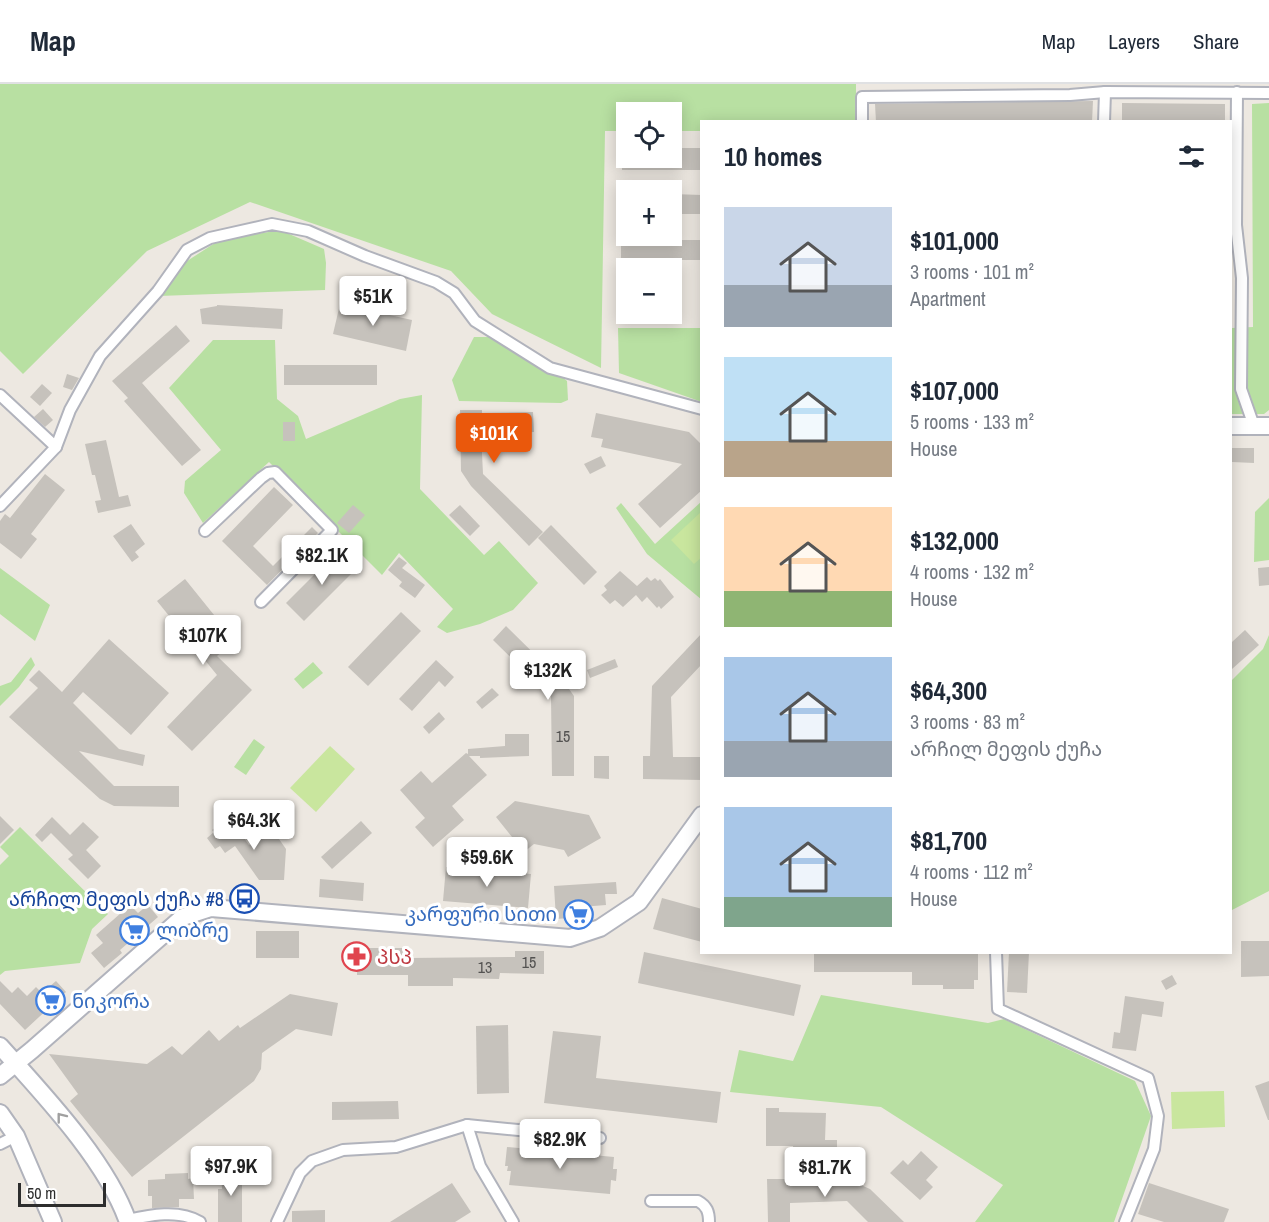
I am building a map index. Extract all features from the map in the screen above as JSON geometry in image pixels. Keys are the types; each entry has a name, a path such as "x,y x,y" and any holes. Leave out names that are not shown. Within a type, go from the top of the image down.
{"street":[{"path":"1104,120 1105,92"},
{"path":"862,120 862,97 1070,95 1105,92 1269,93"},
{"path":"1232,426 1261,426 1242,388 1237,325 1234,225 1236,92"},
{"path":"0,506 56,447 70,410 100,356 158,291 187,250 210,238 272,224 308,231 365,256 456,290 475,321 550,368 700,408"},
{"path":"0,395 56,447"},
{"path":"205,531 261,478 271,472 275,472 332,530 261,602"},
{"path":"0,1076 183,918 210,908 570,938 600,928 639,902 700,818"},
{"path":"996,954 998,1009 1148,1077 1158,1116 1154,1149 1125,1222"},
{"path":"0,1046 39,1088 97,1163 124,1209 128,1221 156,1214 193,1218 200,1222"},
{"path":"0,1113 16,1136 53,1222"},
{"path":"277,1222 300,1173 312,1161 343,1150 396,1147 468,1125 600,1138"},
{"path":"468,1125 480,1166 513,1222"},
{"path":"0,1144 16,1136"},
{"path":"651,1201 698,1201 709,1213 709,1222"}],"green space":[{"path":"0,84 856,84 856,120 700,120 700,131 682,131 682,102 616,102 616,131 605,131 601,368 492,314 451,271 250,202 147,251 23,374 0,351"},
{"path":"1269,103 1269,410 1264,414 1232,414 1232,328 1253,327 1252,104"},
{"path":"280,230 324,249 325,290 159,296 184,263 218,241"},
{"path":"618,328 700,328 700,401 619,373"},
{"path":"474,337 489,337 557,373 567,381 568,400 561,403 459,401 452,380"},
{"path":"213,340 275,340 277,399 298,416 306,439 400,399 422,395 420,489 484,555 499,541 538,583 513,610 480,624 447,633 437,627 453,609 399,553 382,575 269,462 203,523 184,493 185,481 221,450 169,388"},
{"path":"1269,498 1269,560 1254,562 1255,512"},
{"path":"621,503 655,544 700,503 700,598 647,554 616,508"},
{"path":"700,513 700,559 694,564 671,540"},
{"path":"0,568 50,605 35,641 0,614"},
{"path":"1269,635 1269,891 1232,910 1232,680 1263,649"},
{"path":"31,657 35,665 19,687 0,706 0,686 11,682"},
{"path":"313,662 323,673 303,689 294,679"},
{"path":"254,739 265,747 246,775 234,767"},
{"path":"330,746 355,769 316,812 290,788"},
{"path":"20,827 108,914 92,929 80,963 5,971 0,975 0,865 9,856 0,847"},
{"path":"821,995 988,1023 1004,1019 1135,1081 1151,1116 1114,1222 975,1222 1003,1185 881,1107 730,1092 739,1050 793,1061"},
{"path":"1224,1091 1225,1127 1172,1129 1171,1092"}],"building":[{"path":"1093,101 1092,120 876,120 875,104"},
{"path":"1122,103 1225,104 1225,120 1122,120"},
{"path":"682,148 700,148 700,170 622,170 622,168 682,168"},
{"path":"682,194 700,195 700,214 682,214"},
{"path":"682,240 700,240 700,260 621,258 621,246 682,246"},
{"path":"340,304 412,320 406,351 333,334"},
{"path":"217,305 283,309 282,329 202,324 200,309"},
{"path":"176,325 190,341 142,383 201,450 182,466 124,401 128,398 112,381"},
{"path":"284,365 377,365 377,385 284,385"},
{"path":"67,374 79,378 72,390 63,387"},
{"path":"42,384 52,393 40,406 30,397"},
{"path":"43,409 53,420 45,427 34,417"},
{"path":"460,410 482,410 482,413 533,412 534,432 481,433 483,474 543,532 529,546 471,486 461,471"},
{"path":"596,413 689,432 700,443 700,492 660,528 638,504 682,464 601,447 603,439 591,437"},
{"path":"283,422 295,422 295,441 283,441"},
{"path":"106,440 119,497 128,495 131,506 98,513 95,501 101,500 85,444"},
{"path":"1232,448 1254,448 1254,463 1232,462"},
{"path":"601,456 606,466 590,474 584,464"},
{"path":"45,474 65,490 31,534 37,539 21,559 0,543 0,521 5,514 10,518"},
{"path":"274,487 293,505 253,546 273,566 312,527 318,533 267,585 222,541"},
{"path":"353,505 365,515 349,533 337,523"},
{"path":"460,505 480,526 470,536 449,515"},
{"path":"131,524 145,544 135,552 139,557 132,562 113,536"},
{"path":"551,525 597,572 584,585 538,538"},
{"path":"339,550 357,568 304,621 286,603"},
{"path":"399,557 407,563 402,568 425,585 415,598 399,586 402,582 388,570"},
{"path":"1269,567 1269,585 1259,586 1258,568"},
{"path":"620,571 637,586 647,577 651,581 655,578 658,581 660,579 674,597 661,609 659,606 657,608 647,597 642,602 636,595 623,607 615,600 610,604 601,595 607,590 604,586"},
{"path":"185,579 235,641 217,656 252,690 192,751 167,727 217,675 157,601"},
{"path":"401,612 421,631 368,686 348,667"},
{"path":"506,626 568,687 561,689 569,689 574,696 574,776 552,776 551,697 493,640"},
{"path":"1245,630 1259,645 1232,669 1232,642"},
{"path":"700,635 700,666 671,697 673,757 700,757 700,780 643,779 643,756 650,756 652,686"},
{"path":"109,639 169,693 131,735 83,692 73,703 119,749 145,755 143,766 79,751 114,786 179,786 179,807 114,806 100,799 9,717 38,688 29,680 39,670 62,692"},
{"path":"615,659 618,667 590,678 587,670"},
{"path":"436,660 454,677 445,687 439,681 412,711 399,699"},
{"path":"492,688 499,695 482,709 476,702"},
{"path":"439,712 445,719 429,734 423,727"},
{"path":"505,734 529,734 529,756 480,758 480,756 469,756 487,775 452,806 464,820 433,847 415,827 425,818 400,790 421,771 432,783 466,753 468,754 468,749 505,746"},
{"path":"594,756 609,756 609,779 594,778"},
{"path":"515,801 589,815 601,838 568,857 564,850 534,844 524,852 496,817"},
{"path":"0,816 14,830 0,844"},
{"path":"52,817 70,835 83,822 99,837 86,850 101,866 88,879 68,859 73,855 51,833 42,842 35,835"},
{"path":"361,821 372,833 332,869 321,857"},
{"path":"223,822 227,827 233,823 249,845 272,829 286,849 284,880 259,880 235,846 225,853 220,846 215,849 207,838 214,832 212,830"},
{"path":"446,867 531,874 528,908 443,901"},
{"path":"320,879 364,883 363,901 319,897"},
{"path":"616,882 617,894 605,894 606,905 581,907 582,917 556,919 554,886"},
{"path":"662,898 700,908 700,941 653,929"},
{"path":"130,905 138,913 148,905 158,917 120,950 122,953 104,968 91,953 103,943 96,935"},
{"path":"256,931 299,931 299,958 256,958"},
{"path":"1241,941 1269,941 1269,976 1241,977"},
{"path":"357,948 408,948 408,958 515,957 515,951 544,951 544,974 500,973 499,979 453,978 453,986 408,986 408,975 357,975"},
{"path":"644,952 801,985 794,1016 638,983"},
{"path":"814,954 978,954 978,980 974,980 974,989 943,989 943,985 912,985 912,972 814,972"},
{"path":"1009,954 1029,954 1027,993 1007,992"},
{"path":"1172,975 1177,984 1166,990 1161,981"},
{"path":"0,981 12,993 18,987 27,996 36,987 42,993 56,981 66,992 25,1030 0,1004"},
{"path":"290,994 338,1003 332,1036 296,1029 262,1053 261,1069 254,1081 132,1177 70,1101 78,1094 49,1054 147,1064 172,1046 182,1055 209,1030 219,1041 238,1025 240,1028"},
{"path":"1125,996 1164,1002 1162,1017 1142,1014 1136,1051 1112,1048 1114,1032 1120,1033"},
{"path":"508,1025 509,1093 477,1094 476,1026"},
{"path":"553,1031 601,1036 596,1078 721,1092 717,1123 544,1103"},
{"path":"1269,1081 1269,1120 1268,1120 1255,1086"},
{"path":"398,1101 399,1119 332,1120 332,1102"},
{"path":"766,1108 779,1108 779,1112 826,1113 825,1140 837,1140 837,1152 793,1151 793,1146 766,1146"},
{"path":"507,1147 614,1157 613,1169 617,1169 616,1181 611,1180 610,1194 509,1185 511,1171 507,1171 508,1166 505,1166"},
{"path":"921,1151 938,1167 926,1180 933,1187 920,1200 890,1173 903,1160 908,1165"},
{"path":"225,1169 259,1183 242,1183 242,1222 218,1222 218,1189 222,1189 221,1174"},
{"path":"188,1173 188,1179 193,1178 194,1199 179,1199 179,1207 152,1208 152,1196 148,1196 148,1180 165,1179 165,1174"},
{"path":"767,1179 847,1179 870,1189 904,1222 868,1222 847,1201 790,1203 790,1222 768,1222"},
{"path":"452,1183 471,1212 455,1222 390,1222"},
{"path":"1149,1183 1229,1209 1224,1222 1164,1222 1138,1214"},
{"path":"325,1210 325,1222 292,1222 292,1211"}],"place":[{"name":"არჩილ მეფის ქუჩა #8","path":"245,899"},
{"name":"კარფური სითი","path":"578,914"},
{"name":"ლიბრე","path":"135,930"},
{"name":"პსპ","path":"356,957"},
{"name":"ნიკორა","path":"51,1001"}]}
